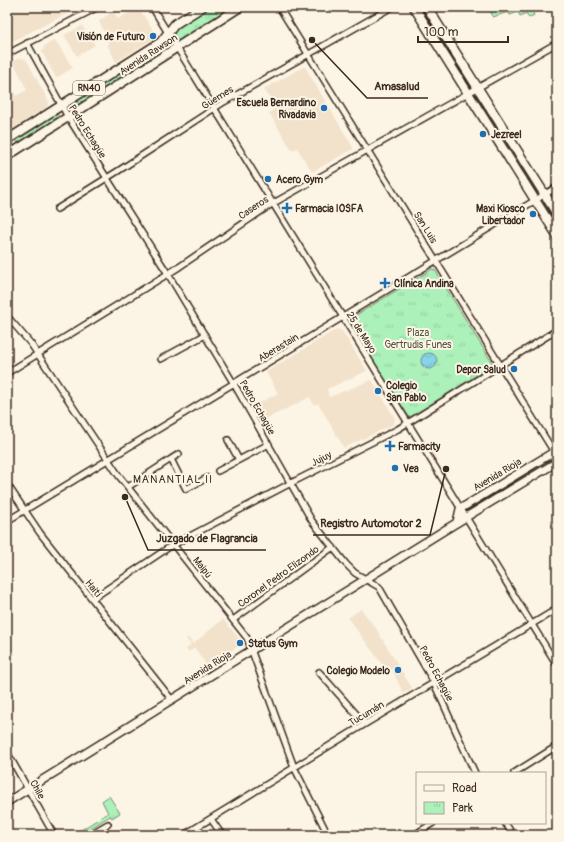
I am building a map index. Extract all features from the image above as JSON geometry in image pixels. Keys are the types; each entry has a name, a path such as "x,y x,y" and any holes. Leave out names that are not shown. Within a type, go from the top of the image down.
{"main road":[{"name":"Avenida Rawson","path":"7,141 161,42 175,24 202,7"},
{"name":"Avenida Rawson","path":"10,154 240,7"},
{"path":"414,7 557,235"},
{"path":"428,7 557,214"},
{"name":"Avenida Rioja","path":"460,508 556,453"},
{"name":"Avenida Rioja","path":"7,802 457,522 466,518 557,462"},
{"path":"457,522 460,508"}],"street":[{"path":"7,54 98,7"},
{"name":"25 de Mayo","path":"152,7 557,665"},
{"name":"San Luis","path":"279,7 556,453"},
{"name":"Güemes","path":"57,209 224,102 392,7"},
{"name":"Pedro Echagüe","path":"27,43 61,106 205,335 312,521 346,564 355,573 379,587 434,683 475,772"},
{"name":"Caseros","path":"7,373 168,274 272,204 557,43"},
{"path":"7,141 10,154"},
{"name":"Aberastain","path":"7,520 234,384 557,187"},
{"name":"Maipú","path":"7,316 38,354 108,460 128,487 247,638 294,767 328,835"},
{"path":"7,325 11,321"},
{"name":"Jujuy","path":"92,599 174,545 408,423 557,330"},
{"path":"161,359 205,335"},
{"path":"228,440 239,460"},
{"path":"218,471 268,444"},
{"path":"128,487 179,454"},
{"path":"171,459 186,489 207,478"},
{"name":"Haití","path":"7,484 40,533 172,700"},
{"name":"Coronel Pedro Elizondo","path":"233,620 333,548"},
{"name":"Tucumán","path":"184,835 364,724 557,609"},
{"path":"319,672 364,724"},
{"path":"516,772 557,746"},
{"name":"Chile","path":"7,752 54,835"},
{"path":"210,819 222,835"},
{"path":"89,835 108,824"},
{"path":"414,835 431,824"},
{"path":"506,824 513,835"}],"shaded area":[{"path":"7,7 80,7 7,44"},
{"path":"138,7 155,33 153,39 116,62 107,44 109,43 99,21 113,11 118,19"},
{"path":"82,26 95,45 77,56 64,35"},
{"path":"55,40 73,68 56,78 42,52 44,46"},
{"path":"20,58 26,59 49,102 47,107 13,129 8,128 7,126 7,77 16,96 27,90 13,61"},
{"path":"305,67 353,147 353,149 312,172 297,148 292,150 269,113 276,108 264,89"},
{"path":"337,329 342,331 367,371 327,389 329,397 372,380 395,418 394,424 344,448 318,403 314,405 310,397 264,420 256,405 278,393 266,372"},
{"path":"361,609 375,627 412,688 403,693 392,669 387,671 348,618"},
{"path":"223,619 240,640 239,646 207,666 195,648 188,652 186,649 191,645 186,639 188,637 193,644"}],"green space":[{"path":"211,7 233,7 180,41 175,38 174,31"},
{"path":"418,7 424,7 470,81 469,83 466,83"},
{"path":"489,7 530,7 534,15 529,18 526,13 520,16 518,12 510,15 508,12 493,17"},
{"path":"161,46 164,48 164,52 75,108 73,107 71,104"},
{"path":"478,96 537,188 536,190 533,191 476,99"},
{"path":"55,113 58,115 59,119 19,144 17,142 16,138"},
{"path":"547,204 557,220 557,228 543,206"},
{"name":"Plaza Gertrudis Funes","path":"432,269 435,270 493,365 409,417 349,321 351,318"},
{"path":"548,459 551,462 472,510 471,509 479,503 480,500"},
{"path":"109,796 120,813 112,818 110,816 91,828 92,830 84,835 79,835 82,832 81,830 108,813 102,801"}],"water":[{"path":"429,353 436,358 437,361 432,368 429,369 422,364 421,361 426,354"}],"place":[{"name":"Visión de Futuro","path":"153,36"},
{"name":"Amasalud","path":"312,40"},
{"name":"Escuela Bernardino Rivadavia","path":"324,108"},
{"name":"Jezreel","path":"483,134"},
{"name":"Acero Gym","path":"268,179"},
{"name":"Farmacia IOSFA","path":"287,208"},
{"name":"Maxi Kiosco Libertador","path":"533,214"},
{"name":"Clínica Andina","path":"385,283"},
{"name":"Depor Salud","path":"514,369"},
{"name":"Colegio San Pablo","path":"378,391"},
{"name":"Farmacity","path":"390,446"},
{"name":"Vea","path":"395,468"},
{"name":"Registro Automotor 2","path":"446,469"},
{"name":"Juzgado de Flagrancia","path":"125,497"},
{"name":"Status Gym","path":"240,643"},
{"name":"Colegio Modelo","path":"398,670"}],"district":[{"name":"MANANTIAL II","path":"173,479"}]}
